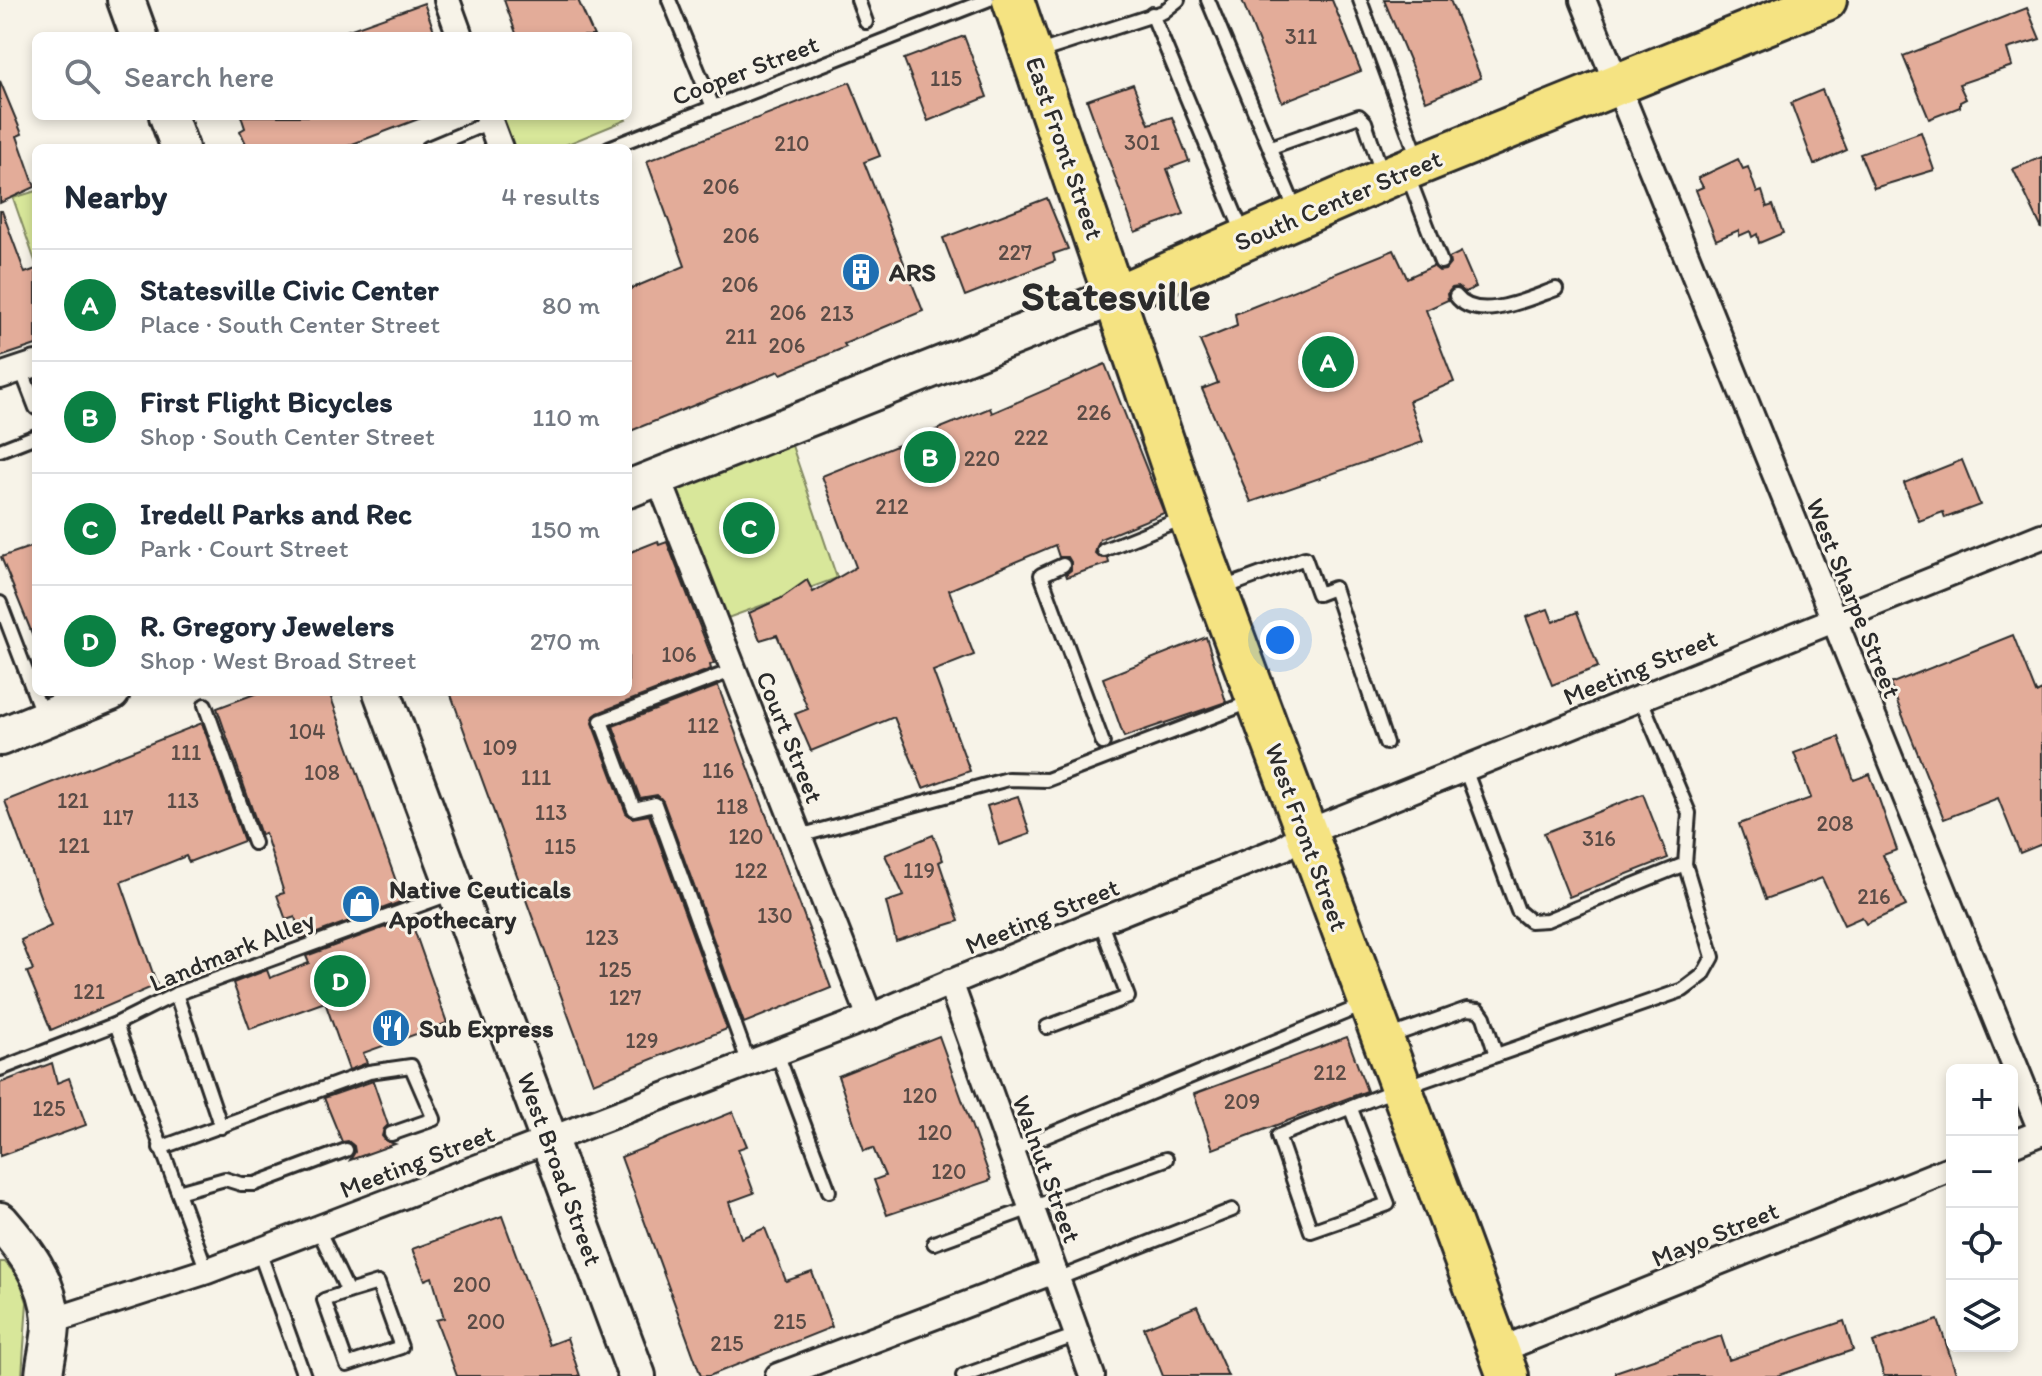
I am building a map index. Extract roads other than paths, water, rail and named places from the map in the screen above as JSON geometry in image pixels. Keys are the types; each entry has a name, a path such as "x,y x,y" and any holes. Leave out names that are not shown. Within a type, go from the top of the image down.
{"main road":[{"name":"East Front Street","path":"1013,0 1116,296"},
{"name":"South Center Street","path":"1116,296 1403,171 1814,2"},
{"name":"West Front Street","path":"1116,296 1189,516 1503,1363"}],"street":[{"path":"126,0 138,32"},
{"path":"447,0 459,32"},
{"name":"West Sharpe Street","path":"1583,0 2042,1132"},
{"path":"170,120 178,144"},
{"path":"489,120 498,144"},
{"name":"South Center Street","path":"643,483 1116,296"},
{"name":"Court Street","path":"643,483 734,670 870,1017"},
{"name":"Meeting Street","path":"52,1321 207,1271 870,1017 1283,848 1305,833 2042,536"},
{"path":"0,737 101,696"},
{"name":"West Broad Street","path":"384,696 637,1376"},
{"name":"Walnut Street","path":"950,982 1092,1376"},
{"path":"2018,1142 2042,1132"},
{"name":"Mayo Street","path":"1503,1363 1946,1171"},
{"path":"7,1236 43,1280 52,1321 44,1376"},
{"path":"778,1376 1055,1275"}],"lane":[{"path":"669,0 713,107"},
{"path":"858,0 866,22"},
{"name":"Cooper Street","path":"619,144 987,0"},
{"path":"1033,54 1163,12 1178,0"},
{"path":"1208,0 1299,216"},
{"path":"1360,0 1403,171 1441,262"},
{"path":"1152,14 1245,239"},
{"path":"1271,147 1359,116 1403,171"},
{"path":"436,144 487,120"},
{"path":"1456,296 1460,302 1471,307 1499,308 1556,289"},
{"path":"19,370 32,399"},
{"path":"0,450 32,438"},
{"path":"1104,550 1189,516"},
{"path":"1216,590 1305,558 1318,594 1334,588 1386,743"},
{"path":"1063,565 1041,575 1103,743"},
{"path":"0,603 32,687"},
{"path":"734,670 601,721 634,809 655,804 749,1064"},
{"path":"35,696 44,719"},
{"path":"1351,1109 1388,1204 1311,1231 1278,1136 1496,1055 1683,990 1703,975 1713,957 1685,864 1689,813 1640,697"},
{"path":"799,836 1008,779 1047,780 1257,699"},
{"path":"205,705 254,843"},
{"path":"1465,769 1518,911 1530,921 1547,920 1685,864"},
{"name":"Landmark Alley","path":"0,1069 116,1024 176,994 457,891"},
{"path":"1047,1027 1128,997 1101,923"},
{"path":"176,994 221,1127"},
{"path":"1010,1151 1375,1021 1479,1010 1496,1055"},
{"path":"116,1024 207,1271"},
{"path":"777,1053 829,1191"},
{"path":"160,1148 369,1072 411,1066 434,1119 391,1134"},
{"path":"178,1192 225,1179 255,1184 346,1150"},
{"path":"934,1243 1166,1159"},
{"path":"1055,1275 1232,1210"},
{"path":"318,1229 348,1292"},
{"path":"259,1251 304,1376"},
{"path":"378,1283 401,1347 347,1365 324,1300 348,1292 378,1283"},
{"path":"963,1376 1077,1335"}],"place":[{"name":"ARS","path":"861,272"},
{"name":"Statesville Civic Center","path":"1328,362"},
{"name":"First Flight Bicycles","path":"930,457"},
{"name":"Iredell Parks and Rec","path":"749,528"},
{"name":"Native Ceuticals Apothecary","path":"361,904"},
{"name":"R. Gregory Jewelers","path":"340,981"},
{"name":"Sub Express","path":"391,1028"}],"district":[{"name":"Statesville","path":"1116,295"}]}
